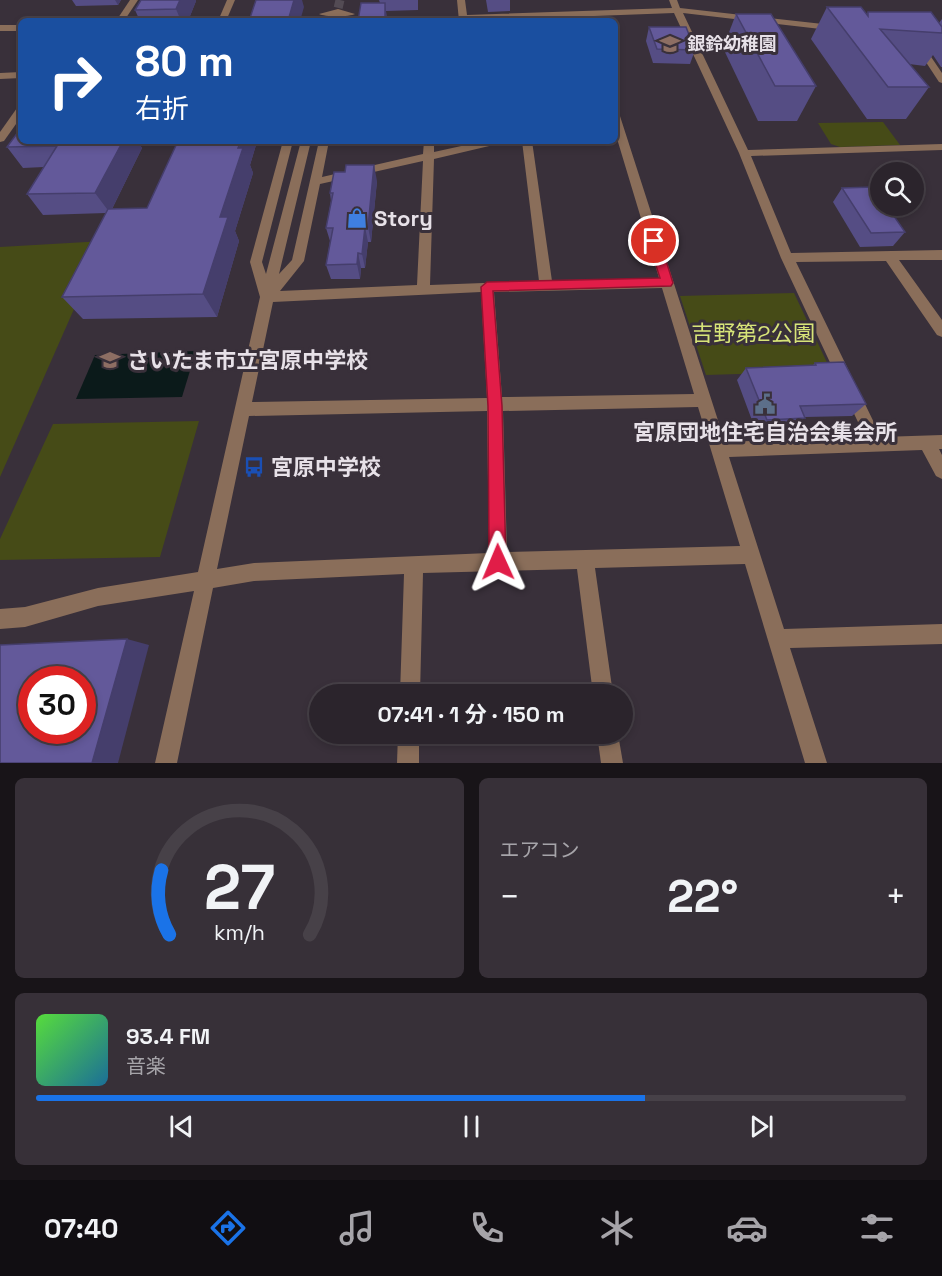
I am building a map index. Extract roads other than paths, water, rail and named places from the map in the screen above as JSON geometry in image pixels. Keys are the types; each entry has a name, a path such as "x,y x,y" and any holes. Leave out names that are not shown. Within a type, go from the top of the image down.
{"street":[{"path":"122,18 134,0"},
{"path":"223,18 231,0"},
{"path":"461,0 463,18"},
{"path":"478,18 675,5 854,30"},
{"path":"675,5 744,153 787,258 876,444"},
{"path":"323,14 351,14"},
{"path":"0,28 18,28"},
{"path":"932,38 913,36 942,80"},
{"path":"0,76 18,75"},
{"path":"0,139 18,114"},
{"path":"618,125 816,763"},
{"path":"267,297 256,262 287,144"},
{"path":"166,763 267,297 305,144"},
{"path":"267,297 298,261 323,144"},
{"path":"423,291 429,144"},
{"path":"315,182 486,144"},
{"path":"527,144 546,285"},
{"path":"744,153 942,147"},
{"path":"787,258 942,255"},
{"path":"890,257 942,331"},
{"path":"267,297 487,287 667,283"},
{"path":"487,287 495,406 498,562"},
{"path":"242,409 495,406 703,400"},
{"path":"719,450 934,442 942,471"},
{"path":"0,619 25,616 98,597 254,572 414,564 751,555"},
{"path":"585,559 602,684"},
{"path":"410,684 414,564"},
{"path":"776,639 942,633"},
{"path":"408,763 409,744"},
{"path":"609,744 612,763"}],"tunnel":[{"path":"336,18 340,0"}],"place":[{"name":"銀鈴幼稚園","path":"670,44"},
{"name":"Story","path":"357,218"},
{"name":"さいたま市立宮原中学校","path":"110,360"},
{"name":"宮原団地住宅自治会集会所","path":"765,404"},
{"name":"宮原中学校","path":"254,467"}],"park label":[{"name":"吉野第2公園","path":"753,333"}]}
